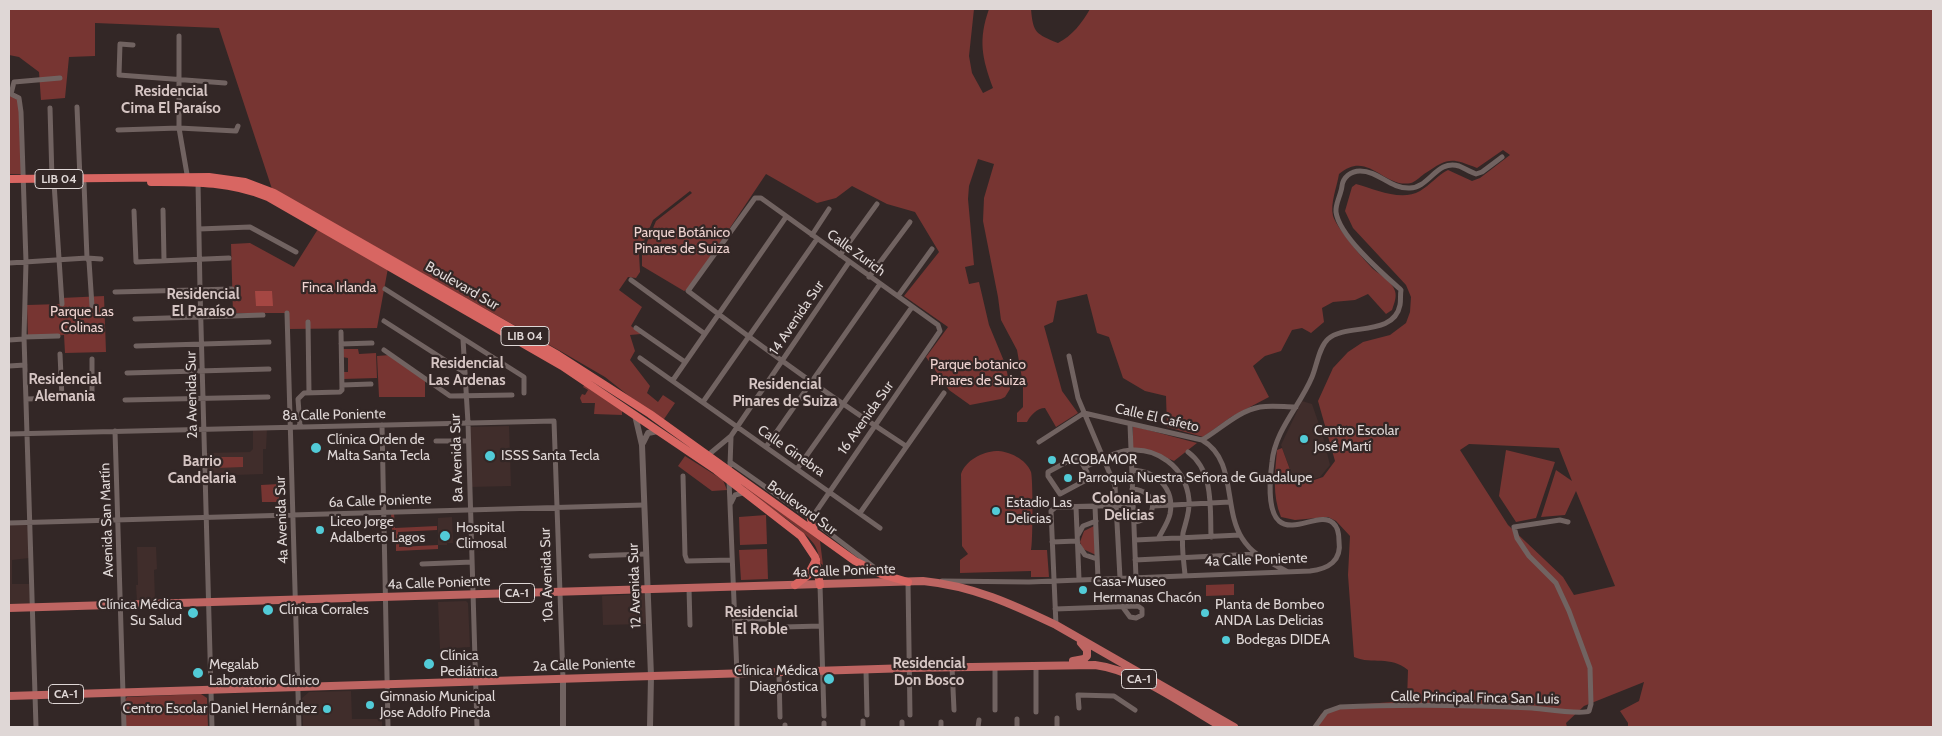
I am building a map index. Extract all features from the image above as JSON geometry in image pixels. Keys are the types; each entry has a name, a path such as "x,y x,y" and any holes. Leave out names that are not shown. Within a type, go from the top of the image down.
{"highway":[{"name":"Boulevard Sur","path":"188,179 238,187 276,201 562,366 716,470 729,471 746,492 802,536 811,548 816,560 820,585"},
{"name":"Boulevard Sur","path":"9,180 24,182"},
{"name":"Boulevard Sur","path":"9,184 53,181 235,180 256,186 284,198 558,355 650,414 855,561 878,572 908,582"},
{"path":"811,519 814,531"},
{"path":"795,585 808,575 816,560"}],"main road":[{"name":"CA-1","path":"908,582 923,581 966,588 1007,602 1056,625 1234,727"},
{"name":"4a Calle Poniente","path":"121,605 208,604 561,591 908,582"},
{"name":"CA-1","path":"9,608 121,605"},
{"path":"1046,664 1086,658 1087,650 1074,636"},
{"name":"CA-1","path":"1046,664 1095,665 1120,670 1222,727"},
{"name":"2a Calle Poniente","path":"123,692 1046,664"},
{"name":"CA-1","path":"9,696 123,692"}],"street":[{"path":"180,36 179,128 188,179"},
{"path":"133,45 120,44 119,75 225,83"},
{"path":"36,727 24,338 26,262 24,182 20,102 19,98 10,93 14,82 60,78"},
{"path":"77,107 92,306"},
{"path":"50,108 62,304"},
{"path":"118,130 179,128 236,131 238,126"},
{"path":"1202,440 1252,409 1267,406 1296,407 1311,378 1323,346 1328,339 1336,334 1372,328 1397,314 1401,290 1374,266 1340,226 1336,209 1342,191 1343,180 1348,174 1360,171 1373,174 1393,186 1413,188 1424,182 1438,169 1449,165 1460,167 1476,174 1482,172 1502,157"},
{"name":"2a Avenida Sur","path":"198,182 212,727"},
{"name":"Calle Zurich","path":"718,314 688,291 755,198 761,198 938,325 940,331"},
{"path":"840,256 877,204"},
{"path":"812,235 829,209"},
{"path":"134,210 135,261 229,258"},
{"path":"163,210 164,260"},
{"path":"673,380 786,217"},
{"path":"869,277 910,222"},
{"path":"199,229 250,227 296,252"},
{"path":"703,402 817,239"},
{"path":"898,296 932,249"},
{"path":"9,263 87,258 101,259"},
{"name":"14 Avenida Sur","path":"739,727 737,720 729,471 731,436 849,262"},
{"path":"631,280 705,334"},
{"path":"766,447 880,284"},
{"path":"115,292 232,289"},
{"path":"385,289 524,377 524,394"},
{"path":"797,470 912,307"},
{"name":"4a Avenida Sur","path":"287,313 299,727"},
{"path":"718,314 906,446"},
{"path":"135,319 263,315"},
{"path":"384,321 465,373"},
{"path":"308,322 309,393"},
{"path":"636,328 685,362"},
{"name":"16 Avenida Sur","path":"811,519 940,331"},
{"path":"300,426 298,399 302,393 340,392 342,390 341,332"},
{"path":"9,340 58,336"},
{"name":"8a Avenida Sur","path":"463,339 468,424 477,727"},
{"path":"136,346 269,342"},
{"path":"341,344 372,343"},
{"path":"384,350 450,396 512,395"},
{"path":"60,354 62,398"},
{"path":"1069,356 1076,391 1114,486 1120,578"},
{"name":"Calle Ginebra","path":"640,358 880,528"},
{"path":"26,400 90,396 94,393 92,359"},
{"path":"9,366 25,365"},
{"path":"127,373 269,370"},
{"path":"342,385 371,384"},
{"path":"860,513 944,393"},
{"path":"125,400 268,397"},
{"name":"4a Calle Poniente","path":"923,581 1053,581 1323,569 1338,558 1340,550 1337,528 1329,520 1290,525 1280,522 1274,514 1271,501 1270,478 1275,443 1296,407"},
{"path":"1039,442 1084,413"},
{"name":"Calle El Cafeto","path":"1084,413 1202,440 1207,443 1219,458 1226,477 1234,523 1240,535 1261,558 1288,572"},
{"name":"12 Avenida Sur","path":"634,414 642,445 651,676 650,727"},
{"name":"8a Calle Poniente","path":"9,434 554,421"},
{"name":"10a Avenida Sur","path":"554,421 564,679 563,727"},
{"path":"1130,424 1136,578"},
{"path":"382,425 387,597 388,727"},
{"path":"642,445 648,433 658,430"},
{"name":"Avenida San Martín","path":"115,431 124,727"},
{"name":"14 Avenida Sur","path":"707,456 731,436"},
{"path":"436,441 468,441"},
{"path":"1085,467 1104,458 1131,450 1147,452 1169,460 1182,474 1189,503 1189,515 1183,538 1184,575"},
{"path":"1188,452 1198,462 1205,478 1210,502 1211,537"},
{"path":"1074,458 1079,458 1085,467 1088,480 1062,495 1059,494 1048,476 1049,471 1074,458"},
{"path":"1132,470 1144,470 1155,475 1166,488 1170,504 1169,516 1158,539"},
{"path":"729,471 811,519 876,568 878,572"},
{"path":"683,476 685,555 687,561 732,560"},
{"path":"1132,489 1146,492 1152,500 1153,506 1146,519 1134,522"},
{"path":"730,506 735,495 746,492"},
{"path":"1153,506 1230,502"},
{"name":"6a Calle Poniente","path":"9,523 644,505"},
{"path":"1056,625 1051,511 1056,507 1133,505"},
{"path":"1095,506 1098,579"},
{"path":"1076,507 1079,580"},
{"name":"Calle Principal Finca San Luis","path":"1315,727 1326,712 1340,707 1450,706 1548,709 1580,713 1589,711 1591,704 1590,668 1569,610 1556,583 1529,556 1517,538 1514,527 1560,520 1568,522"},
{"path":"1096,521 1083,526 1077,541 1080,550 1085,555 1097,559"},
{"path":"1134,540 1240,535"},
{"path":"1052,542 1077,541"},
{"path":"590,556 646,554"},
{"path":"1135,560 1256,554"},
{"path":"422,564 472,562"},
{"path":"908,582 910,715"},
{"path":"820,585 824,716"},
{"path":"689,588 690,625"},
{"path":"1055,609 1122,606"},
{"path":"734,619 768,619"},
{"path":"784,627 821,626"},
{"path":"1036,665 1036,712"},
{"path":"995,666 995,710"},
{"path":"952,667 954,710"},
{"path":"866,670 867,715"},
{"path":"778,673 780,718"},
{"path":"1079,708 1078,695 1108,695 1114,696 1134,710"},
{"path":"1057,718 1057,727"},
{"path":"1017,719 1017,727"},
{"path":"978,720 978,727"}],"shaded area":[{"path":"255,291 272,291 273,306 256,306"},
{"name":"Centro Escolar José Martí","path":"1302,401 1312,404 1330,465 1320,477 1296,485 1281,445"},
{"name":"ISSS Santa Tecla","path":"509,426 511,486 470,487 469,427"},
{"path":"267,429 266,449 263,449 263,474 206,476 205,453 250,452 253,449 253,430"},
{"name":"Hospital Climosal","path":"452,517 453,543 438,545 438,518"},
{"path":"26,524 29,530 29,558 12,560 12,584 29,584 31,608 9,609 9,525"},
{"path":"137,547 156,547 157,569 154,570 155,600 137,601"},
{"path":"645,594 646,624 603,625 602,596"},
{"path":"466,601 468,603 470,647 440,649 438,602"},
{"name":"Centro Escolar Daniel Hernández","path":"351,691 352,719 382,719 382,727 303,727 302,698 309,692"}],"green space":[{"path":"9,9 974,9 969,56 972,73 983,93 993,88 986,67 983,49 983,30 989,9 1031,9 1033,23 1037,32 1058,43 1076,29 1090,9 1933,9 1933,727 1628,727 1628,723 1620,711 1639,701 1644,682 1584,706 1566,723 1567,727 1313,727 1321,714 1337,706 1407,701 1408,670 1401,665 1388,661 1354,657 1348,575 1350,536 1336,521 1328,517 1295,520 1281,517 1275,492 1277,450 1282,448 1296,486 1323,477 1335,461 1318,401 1333,368 1348,352 1363,342 1390,335 1406,323 1410,312 1411,297 1406,285 1353,228 1345,211 1352,187 1356,184 1396,195 1413,194 1424,189 1448,170 1472,181 1480,178 1510,155 1503,150 1477,168 1461,162 1444,162 1411,183 1392,181 1376,171 1359,166 1349,167 1339,174 1333,200 1333,216 1339,228 1357,251 1393,287 1396,296 1392,310 1386,314 1368,294 1355,300 1333,302 1322,308 1324,322 1311,333 1302,328 1292,330 1281,351 1265,356 1253,366 1269,397 1231,417 1203,437 1167,427 1166,396 1145,391 1123,378 1109,337 1097,333 1087,294 1057,301 1053,322 1044,326 1062,391 1078,413 1056,427 1045,408 1039,409 1027,422 1017,422 1017,413 1023,407 1023,384 1017,350 1001,320 983,221 984,198 994,164 978,159 969,186 968,199 974,265 965,267 969,284 979,282 989,325 1006,366 1010,389 1005,397 1001,399 970,405 949,390 926,357 948,327 904,296 939,252 915,212 887,204 852,186 836,198 817,203 766,174 689,289 684,291 642,266 642,254 656,221 692,193 690,191 653,220 639,253 640,272 636,278 628,277 619,290 642,307 631,326 641,334 630,335 635,351 630,360 650,386 647,393 658,402 663,395 675,403 662,422 605,377 272,189 219,28 95,23 95,56 69,57 65,98 41,100 39,72 19,57 9,55","holes":["1469,444 1559,448 1572,481 1556,470 1541,517 1565,515 1576,491 1615,586 1574,595 1563,577 1508,525 1460,450"]},
{"path":"9,93 15,95 20,104 23,174 9,174"},
{"name":"Finca Irlanda","path":"318,229 388,268 377,328 289,329 288,313 233,313 231,244 250,243 294,267"},
{"name":"Parque Las Colinas","path":"104,296 106,352 65,353 64,335 28,338 27,305 61,304 61,298"},
{"path":"342,349 358,349 359,354 376,353 377,378 343,379 343,372 348,372 348,358 342,357"},
{"path":"390,355 425,378 425,397 379,397 377,356"},
{"path":"585,384 622,410 622,415 594,414 595,403 582,403 580,398 588,390 583,387"},
{"path":"1133,426 1197,443 1174,461 1149,450 1133,448"},
{"path":"1506,450 1555,462 1536,518 1516,522 1499,496"},
{"path":"1006,452 1029,467 1032,486 1031,550 1047,550 1049,577 1031,577 1031,571 960,573 960,560 968,554 962,546 961,474 963,469 975,458 985,453"},
{"path":"685,456 723,480 727,490 712,491 678,466"},
{"path":"217,457 243,457 243,467 217,468"},
{"path":"279,484 279,502 262,502 261,485"},
{"path":"746,486 820,541 823,565 820,563 815,546 809,538 792,523 745,490"},
{"path":"391,513 394,513 395,528 437,526 437,530 398,532 398,536 400,536 399,547 438,545 438,549 396,551 396,530 392,530"},
{"path":"766,515 767,544 740,545 739,517"},
{"path":"1094,526 1096,555 1083,549 1080,542 1084,531"},
{"path":"767,549 768,579 741,580 739,550"},
{"path":"1234,584 1234,595 1206,596 1206,585"},
{"path":"201,694 207,698 208,727 126,727 125,700 127,697"}],"place":[{"name":"Centro Escolar José Martí","path":"1304,439"},
{"name":"Clínica Orden de Malta Santa Tecla","path":"316,448"},
{"name":"ISSS Santa Tecla","path":"490,456"},
{"name":"ACOBAMOR","path":"1052,460"},
{"name":"Parroquia Nuestra Señora de Guadalupe","path":"1068,478"},
{"name":"Estadio Las Delicias","path":"996,511"},
{"name":"Liceo Jorge Adalberto Lagos","path":"320,530"},
{"name":"Hospital Climosal","path":"445,536"},
{"name":"Casa-Museo Hermanas Chacón","path":"1083,590"},
{"name":"Clínica Corrales","path":"268,610"},
{"name":"Clínica Médica Su Salud","path":"193,613"},
{"name":"Planta de Bombeo ANDA Las Delicias","path":"1205,613"},
{"name":"Bodegas DIDEA","path":"1226,640"},
{"name":"Clínica Pediátrica","path":"429,664"},
{"name":"Megalab Laboratorio Clínico","path":"198,673"},
{"name":"Clínica Médica Diagnóstica","path":"829,679"},
{"name":"Gimnasio Municipal Jose Adolfo Pineda","path":"370,705"},
{"name":"Centro Escolar Daniel Hernández","path":"327,709"}],"district":[{"name":"Residencial Cima El Paraíso","path":"171,100"},
{"name":"Residencial El Paraíso","path":"203,304"},
{"name":"Residencial Las Ardenas","path":"467,372"},
{"name":"Residencial Alemania","path":"65,388"},
{"name":"Residencial Pinares de Suiza","path":"785,394"},
{"name":"Barrio Candelaria","path":"202,470"},
{"name":"Colonia Las Delicias","path":"1129,508"},
{"name":"Residencial El Roble","path":"761,622"},
{"name":"Residencial Don Bosco","path":"929,672"}],"park label":[{"name":"Parque Botánico Pinares de Suiza","path":"682,242"},
{"name":"Parque botanico Pinares de Suiza","path":"978,374"}]}
